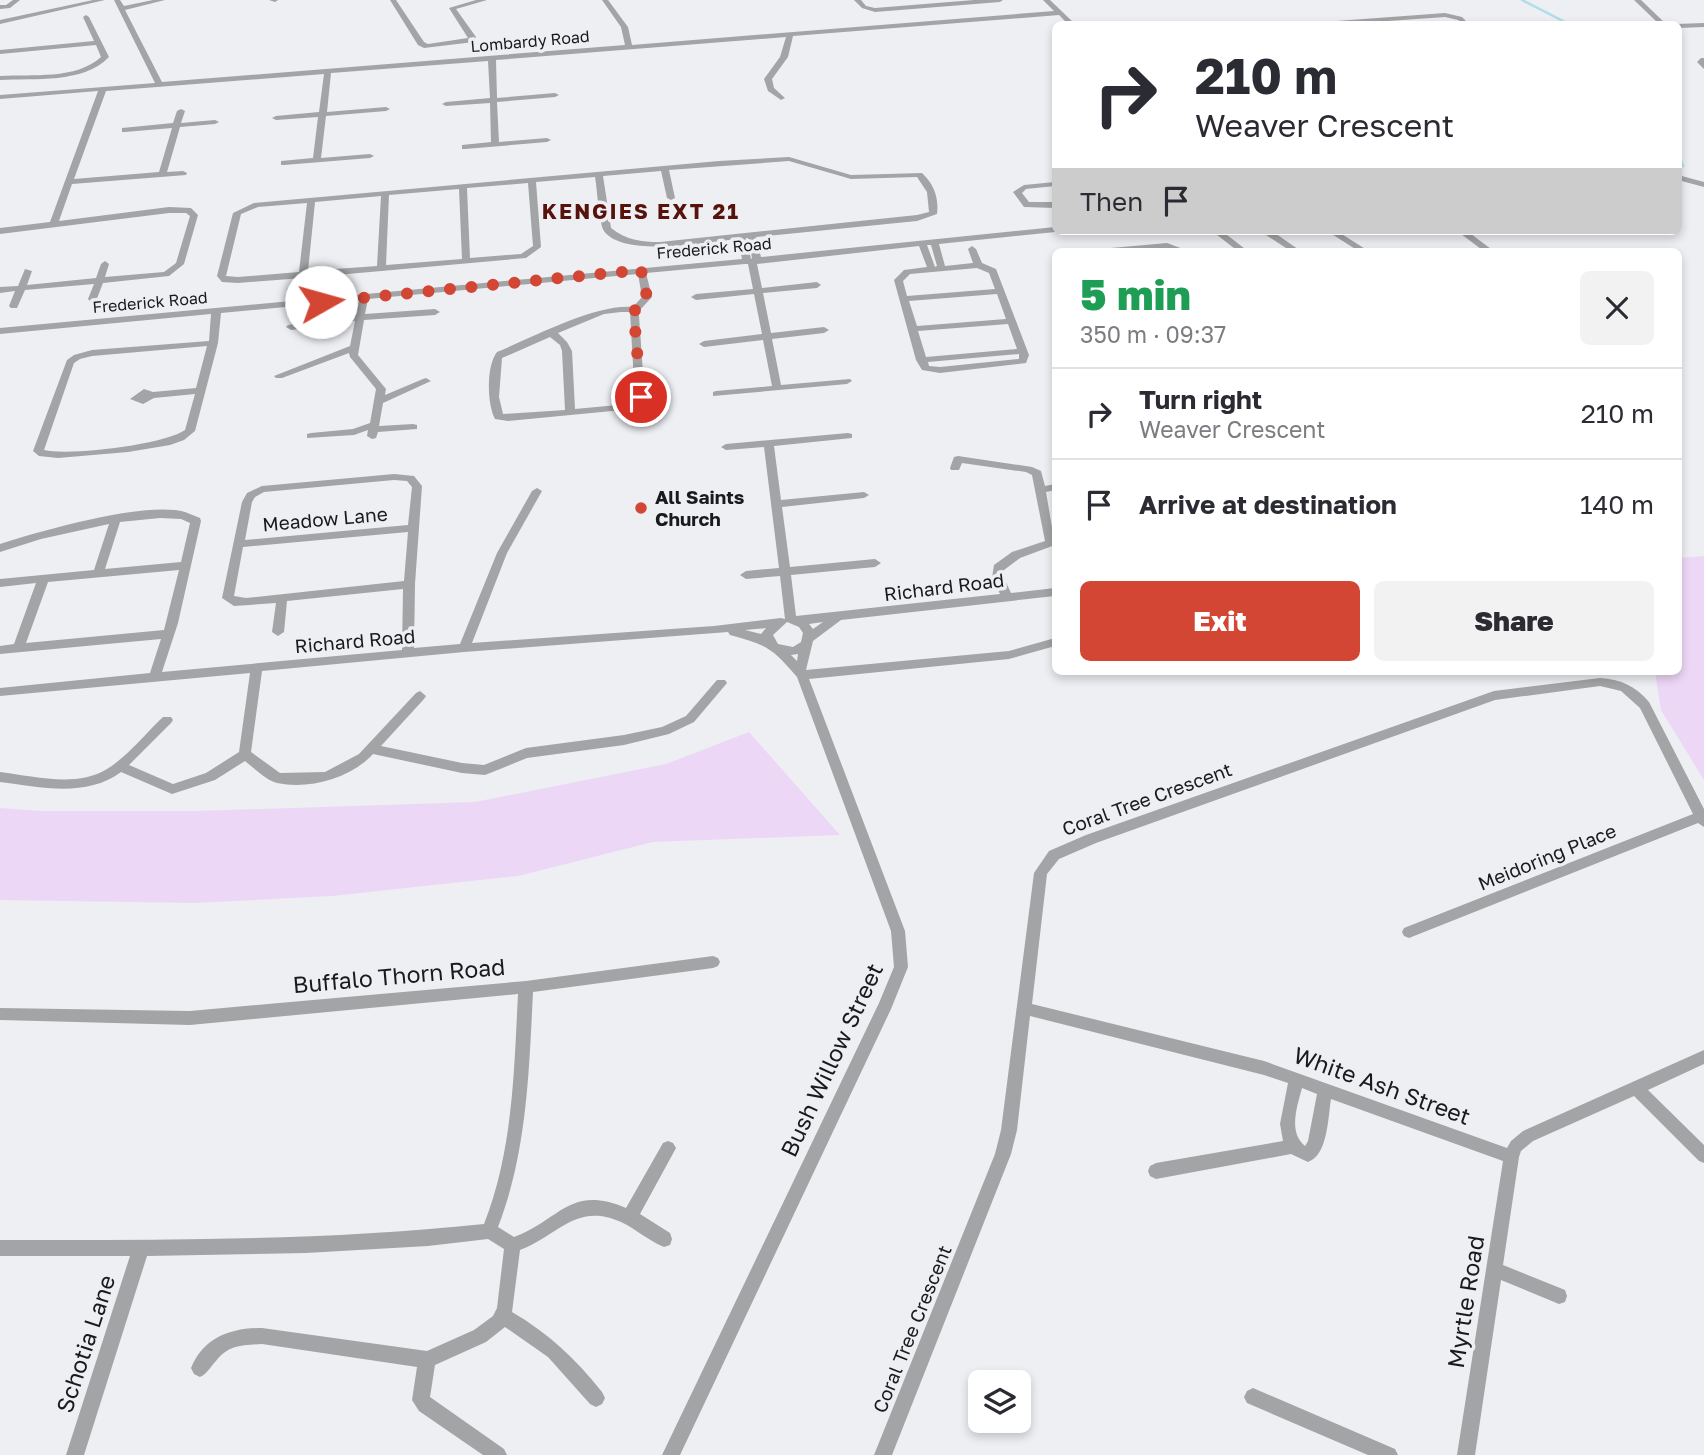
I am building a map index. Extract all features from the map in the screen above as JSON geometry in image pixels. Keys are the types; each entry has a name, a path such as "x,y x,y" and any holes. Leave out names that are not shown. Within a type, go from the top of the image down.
{"street":[{"path":"14,17 4,7 17,0"},
{"path":"0,22 102,0"},
{"path":"117,0 159,84"},
{"path":"121,9 162,0"},
{"path":"393,0 421,43 428,46 471,40 472,37 452,8 484,0"},
{"path":"606,0 624,27 629,47"},
{"path":"857,0 864,7 875,10 1000,0"},
{"path":"1046,0 1070,21"},
{"path":"1637,0 1660,21"},
{"path":"923,5 924,16 929,22"},
{"name":"Lombardy Road","path":"0,97 1061,13"},
{"path":"1363,21 1444,15 1463,21"},
{"path":"0,78 86,71 105,58 86,17"},
{"path":"1682,26 1704,26"},
{"path":"781,98 771,89 768,79 784,57 790,34"},
{"path":"0,50 98,43"},
{"path":"492,58 495,144"},
{"path":"1704,60 1701,62 1704,67"},
{"path":"317,160 328,71"},
{"path":"54,224 103,88"},
{"path":"446,104 555,94"},
{"path":"276,118 386,109"},
{"path":"162,175 181,111"},
{"path":"125,130 215,122"},
{"path":"465,147 548,140"},
{"path":"285,163 370,156"},
{"path":"532,181 536,249 518,257 229,281 222,278 220,272 235,218 240,211 257,205 599,174 782,159 804,161 851,177 912,174 926,179 935,207 933,214 917,218 657,244 618,237 606,226 599,174"},
{"path":"665,169 671,198"},
{"path":"69,182 183,173"},
{"path":"1682,178 1704,184"},
{"path":"1052,184 1024,187 1017,192 1027,205 1052,205"},
{"path":"463,187 466,261"},
{"path":"381,268 385,194"},
{"path":"303,275 312,201"},
{"path":"0,231 169,210 184,209 193,213 180,264 175,270 161,276 0,290"},
{"name":"Frederick Road","path":"0,331 216,313 364,296 752,261 1052,229"},
{"path":"746,235 777,388"},
{"path":"1222,235 1239,248"},
{"path":"1272,235 1292,248"},
{"path":"1338,235 1360,248"},
{"path":"1467,235 1485,248"},
{"path":"922,242 937,269"},
{"path":"934,242 937,269"},
{"path":"972,248 978,265"},
{"path":"1151,248 1174,248"},
{"path":"93,299 104,264"},
{"path":"978,265 993,271 1022,351 921,360 898,280 900,276 907,272 978,265"},
{"path":"635,310 612,309 510,348 497,358 495,411 503,418 630,407 640,401 635,310 647,297 641,270"},
{"path":"14,306 28,271"},
{"path":"696,297 817,285"},
{"path":"903,299 1000,291"},
{"path":"364,296 353,355 381,389 372,430"},
{"path":"291,327 361,317 435,312"},
{"path":"213,343 92,353 73,359 38,451 43,454 58,454 164,444 179,440 190,431 213,343 216,313"},
{"path":"912,329 1011,321"},
{"path":"704,344 824,331"},
{"path":"551,332 564,344 567,351 570,412"},
{"path":"279,376 355,348"},
{"path":"379,401 426,381"},
{"path":"716,394 847,381"},
{"path":"152,395 200,391"},
{"path":"311,436 413,427"},
{"path":"726,447 848,436"},
{"path":"769,444 790,621"},
{"path":"955,468 958,459 1028,469 1037,473 1051,543 1016,555 998,568 998,579 1007,597"},
{"path":"408,653 409,584 416,482 410,478 394,477 256,492 247,502 228,593 229,600 246,602 409,584"},
{"path":"1041,490 1052,488"},
{"path":"464,648 502,553 537,491"},
{"path":"776,504 864,495"},
{"path":"0,548 90,523 176,512 191,516 196,521 187,565 155,677"},
{"path":"98,574 116,519"},
{"name":"Meadow Lane","path":"239,544 414,528"},
{"path":"746,575 875,563"},
{"path":"0,583 187,565"},
{"path":"19,647 43,580"},
{"name":"Richard Road","path":"0,692 464,648 713,630 1052,592"},
{"path":"278,632 282,597"},
{"name":"Richard Road","path":"808,641 838,618"},
{"path":"808,641 796,651 775,648 767,639 769,629 790,621 807,628 808,641 801,673 1009,655 1052,643"},
{"name":"Richard Road","path":"713,630 748,635 775,648"},
{"path":"0,650 168,634"},
{"name":"Bush Willow Street","path":"671,1455 886,1004 901,967 898,931 801,673 775,648"},
{"path":"119,766 172,789 209,777 244,754 257,667"},
{"path":"371,749 462,768 485,770 526,753 624,740 665,731 690,719 721,682"},
{"name":"Coral Tree Crescent","path":"883,1455 1003,1154 1009,1130 1041,873 1054,855 1139,822 1494,696 1600,682 1616,683 1636,693 1645,705 1702,819"},
{"path":"244,754 277,778 305,779 339,772 371,749 420,696"},
{"path":"0,777 77,783 99,778 119,766 167,720"},
{"name":"Meidoring Place","path":"1409,932 1702,819"},
{"path":"526,987 713,962"},
{"name":"Buffalo Thorn Road","path":"0,1014 190,1018 526,987 520,1084 506,1186 489,1231"},
{"name":"White Ash Street","path":"1024,1008 1182,1046 1296,1079 1511,1157"},
{"path":"1511,1157 1516,1146 1528,1136 1704,1057"},
{"path":"1291,1147 1287,1137 1296,1079"},
{"path":"1636,1088 1704,1156"},
{"path":"1156,1171 1291,1147 1308,1155 1313,1149 1326,1089"},
{"path":"630,1216 668,1148"},
{"name":"Myrtle Road","path":"1465,1455 1511,1157"},
{"path":"0,1248 141,1248 319,1243 489,1231 513,1245 526,1241 579,1208 630,1216 664,1239"},
{"path":"200,1368 214,1346 236,1336 262,1336 427,1360 480,1336 499,1322 513,1245"},
{"name":"Schotia Lane","path":"75,1455 141,1248"},
{"path":"1494,1269 1559,1296"},
{"path":"502,1316 527,1329 557,1351 596,1398"},
{"path":"427,1360 421,1400 498,1455"},
{"path":"1253,1398 1389,1455"}],"shaded area":[{"path":"1704,556 1704,780 1661,710 1655,675 1682,675 1682,558"},
{"path":"749,732 840,835 653,842 518,876 332,896 195,903 0,900 0,808 41,811 196,811 475,802 666,764"}],"waterway":[{"path":"1522,0 1563,21"}],"place":[{"name":"All Saints Church","path":"641,508"}],"district":[{"name":"KENGIES EXT 21","path":"641,212"}],"route":[{"path":"321,302 641,270 647,297 635,310 634,316 641,397"}]}
